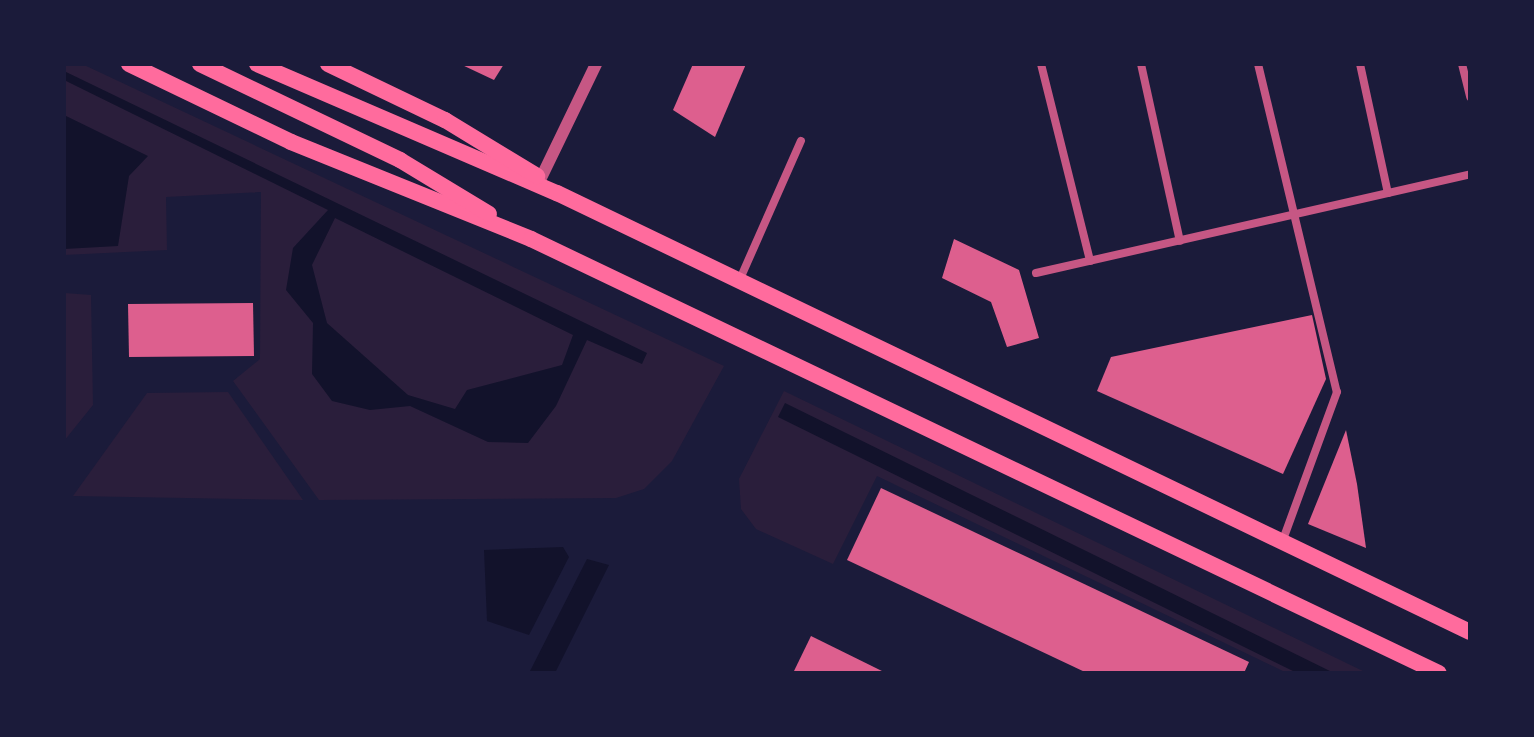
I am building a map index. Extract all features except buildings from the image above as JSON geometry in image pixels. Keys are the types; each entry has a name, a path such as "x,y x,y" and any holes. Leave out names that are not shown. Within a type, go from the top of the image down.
{"main road":[{"path":"129,64 291,142 531,239 1439,673"},
{"path":"200,64 400,160 531,239"},
{"path":"257,64 557,193 1470,632"},
{"path":"328,64 445,120 541,178 557,193"}],"street":[{"path":"541,178 596,64"},
{"path":"1041,64 1090,261"},
{"path":"1141,64 1180,241"},
{"path":"1258,64 1292,217 1337,392 1282,542"},
{"path":"1360,64 1388,193"},
{"path":"1462,64 1470,97"},
{"path":"740,279 801,141"},
{"path":"1036,273 1470,174"}],"shaded area":[{"path":"64,64 82,64 724,366 672,461 644,489 616,498 319,500 233,381 260,359 261,192 166,197 167,250 64,255"},
{"path":"64,71 647,353 642,364 587,340 556,406 528,443 488,442 410,406 370,410 332,401 312,374 313,323 286,290 293,248 328,210 64,80","holes":["335,218 573,335 562,365 467,390 455,409 408,395 327,323 312,265"]},
{"path":"64,115 148,156 129,176 118,246 64,249"},
{"path":"64,293 91,295 93,405 64,441"},
{"path":"784,391 1367,673 1287,673 877,476 833,564 756,529 741,509 739,479"},
{"path":"228,392 303,500 73,496 147,393"},
{"path":"785,403 1334,673 1297,673 778,417"},
{"path":"563,547 569,557 529,635 487,621 484,550"},
{"path":"587,559 609,565 555,673 529,673"}]}
